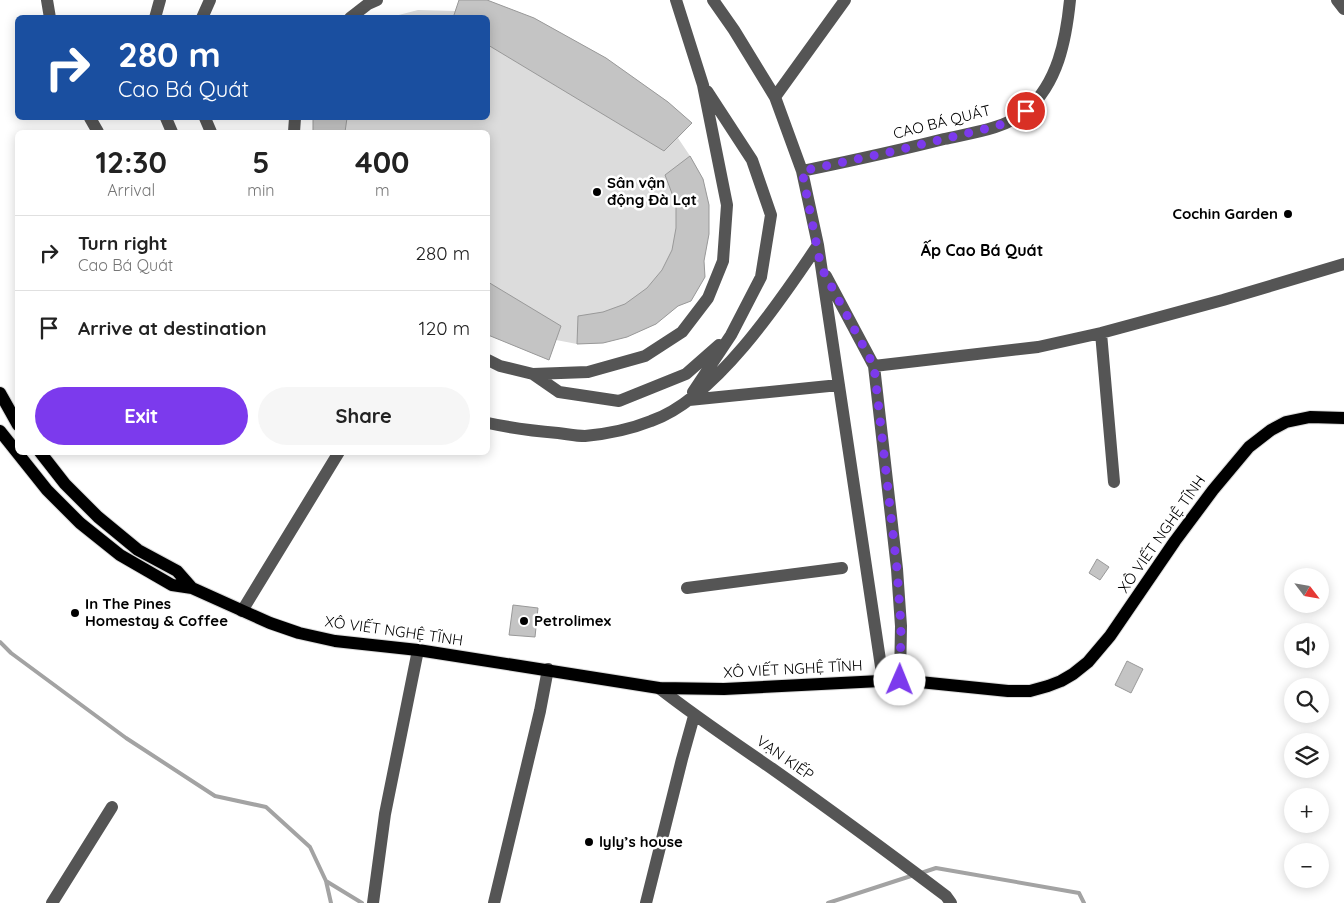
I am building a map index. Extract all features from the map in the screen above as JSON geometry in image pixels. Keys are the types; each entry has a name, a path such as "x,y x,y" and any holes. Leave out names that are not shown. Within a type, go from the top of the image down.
{"main road":[{"path":"0,393 15,420"},
{"name":"XÔ VIẾT NGHỆ TĨNH","path":"20,455 48,490 80,523 120,555 172,585 192,588 270,623 335,642 418,650 659,688 724,689 900,680 1008,691 1030,691 1061,681 1074,674 1088,662 1106,641 1175,540 1230,468 1249,447 1270,430 1286,422 1310,417 1344,418"},
{"name":"XÔ VIẾT NGHỆ TĨNH","path":"0,431 15,449"},
{"name":"XÔ VIẾT NGHỆ TĨNH","path":"42,455 65,484 98,517 138,550 178,571 192,588"}],"street":[{"path":"47,0 50,15"},
{"path":"156,15 160,0"},
{"path":"203,15 210,0"},
{"path":"354,15 368,4 377,0"},
{"path":"490,361 500,366 533,374 588,372 645,356 682,332 708,298 723,261 727,204 703,85 676,0"},
{"path":"713,0 734,30 775,97 802,171 818,245 883,680"},
{"path":"775,97 845,0"},
{"name":"CAO BÁ QUÁT","path":"802,171 955,137 1013,120 1026,111 1043,92 1051,79 1058,63 1067,25 1070,0"},
{"path":"1337,0 1344,9"},
{"path":"688,401 731,335 761,277 771,215 752,160 703,85"},
{"path":"490,424 516,430 584,436 620,430 653,421 688,401 712,382 754,333 791,285 818,245"},
{"path":"874,366 1038,347 1101,333 1223,300 1344,264"},
{"path":"821,267 874,366 897,569 901,626 900,680"},
{"path":"1101,333 1114,482"},
{"path":"533,374 559,392 619,401 686,374 731,335"},
{"path":"688,401 838,385"},
{"path":"242,611 337,455"},
{"path":"687,588 842,568"},
{"path":"374,903 385,814 418,650"},
{"path":"494,903 548,670"},
{"name":"VẠN KIẾP","path":"659,688 694,716 772,768 949,899"},
{"path":"646,903 694,716"},
{"path":"52,903 112,807"}],"shaded area":[{"name":"Sân vận động Đà Lạt","path":"459,0 487,0 534,18 606,58 668,102 692,123 678,138 703,179 709,205 709,234 704,261 705,277 691,301 678,306 656,324 627,337 603,343 577,344 556,340 549,360 490,336 490,130 313,130 313,120 490,120 490,15 399,15 418,10 455,11"}],"building":[{"path":"459,0 487,0 534,18 606,58 668,102 692,123 664,151 490,46 490,15 454,15"},
{"path":"313,120 347,120 345,130 313,130"},
{"path":"690,156 703,179 709,205 709,234 704,261 705,277 691,301 678,306 656,324 627,337 603,343 577,344 578,316 603,312 625,304 647,288 662,270 672,250 676,228 676,204 665,175"},
{"path":"490,283 561,326 549,360 490,336"},
{"path":"1097,559 1109,567 1100,580 1089,573"},
{"name":"Petrolimex","path":"513,605 538,608 535,637 509,635"},
{"path":"1127,661 1143,669 1131,693 1115,685"}],"waterway":[{"path":"0,642 11,653 126,738 215,796 266,807 310,847 326,881 331,903"},
{"path":"921,873 936,868 1079,893 1084,903"},
{"path":"828,903 914,875"},
{"path":"326,881 362,903"}],"place":[{"name":"Sân vận động Đà Lạt","path":"597,192"},
{"name":"Cochin Garden","path":"1288,214"},
{"name":"In The Pines Homestay & Coffee","path":"75,613"},
{"name":"Petrolimex","path":"524,621"},
{"name":"lyly’s house","path":"589,842"}],"district":[{"name":"Ấp Cao Bá Quát","path":"982,250"}],"route":[{"path":"900,680 901,626 897,569 874,366 821,267 802,171 997,126 1013,120 1026,111"}]}
